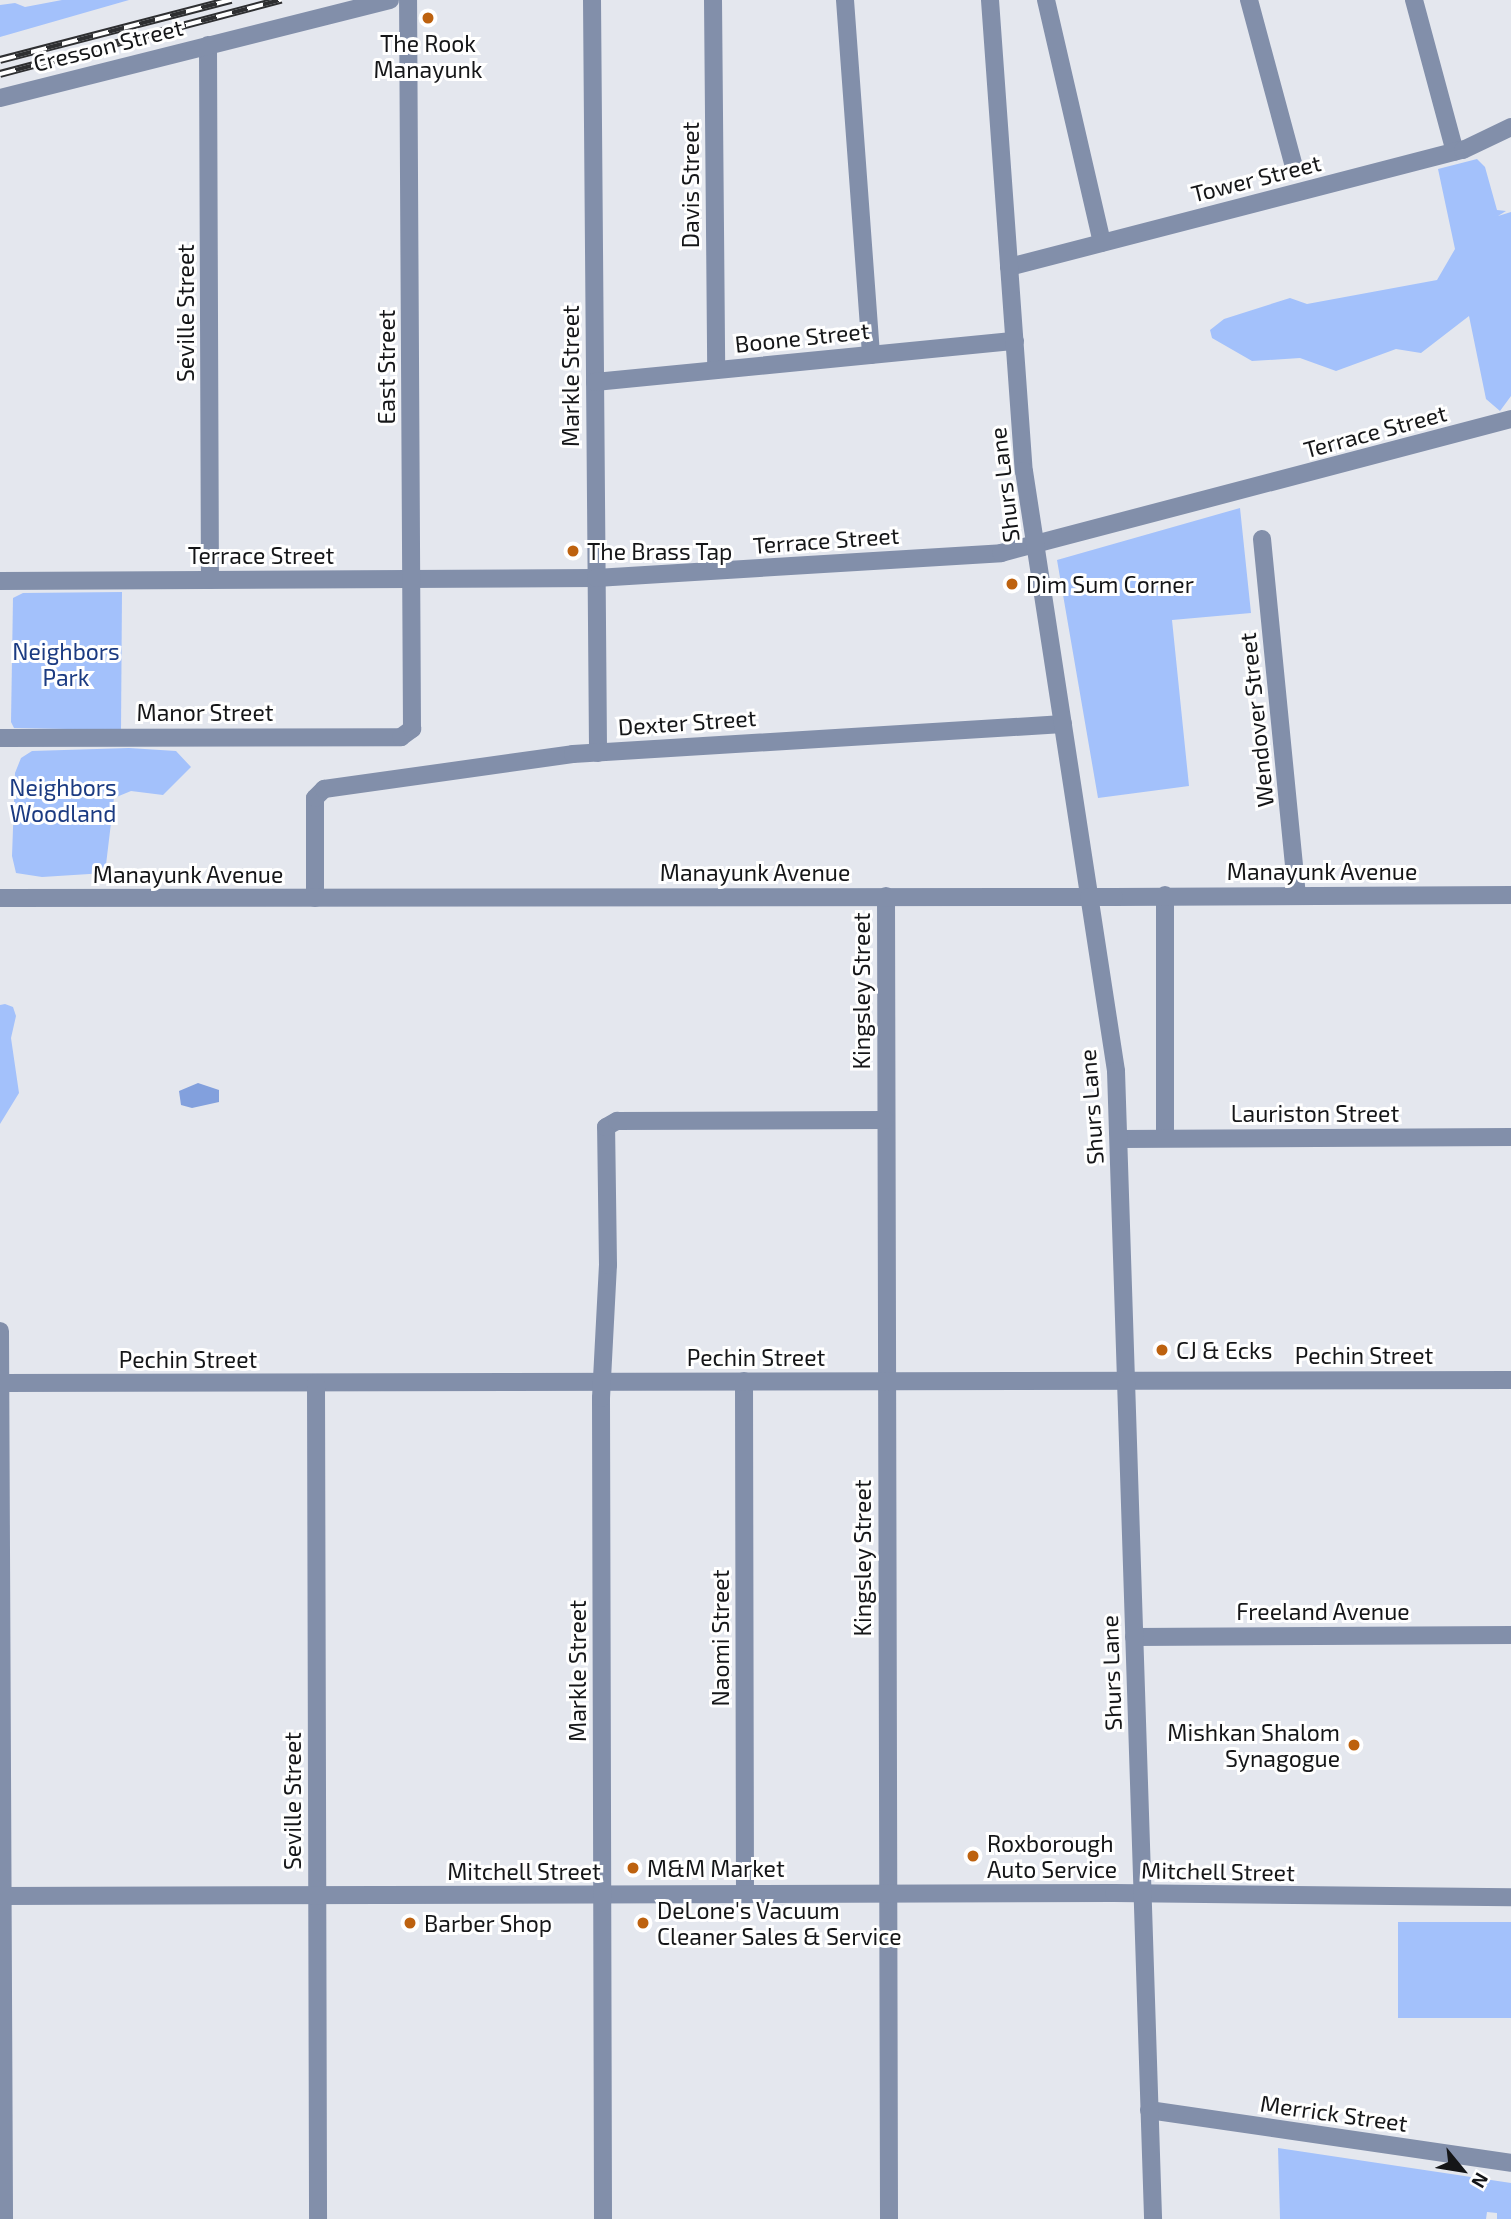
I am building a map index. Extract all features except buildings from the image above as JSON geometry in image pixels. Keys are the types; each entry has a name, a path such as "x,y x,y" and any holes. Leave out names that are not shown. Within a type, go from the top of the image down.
{"street":[{"name":"Cresson Street","path":"0,98 390,0"},
{"name":"East Street","path":"408,0 412,580 410,733"},
{"name":"Markle Street","path":"592,0 598,752"},
{"name":"Davis Street","path":"713,0 716,370"},
{"path":"845,0 871,355"},
{"name":"Shurs Lane","path":"990,0 1024,471 1113,1044 1119,1139 1153,2219"},
{"path":"1046,0 1102,243"},
{"path":"1249,0 1293,163"},
{"path":"1414,0 1454,152"},
{"name":"Seville Street","path":"208,45 210,580"},
{"name":"Tower Street","path":"1009,267 1454,152 1511,127"},
{"name":"Boone Street","path":"595,382 1015,341"},
{"name":"Terrace Street","path":"0,581 596,578 1002,553 1511,419"},
{"name":"Wendover Street","path":"1262,539 1297,895"},
{"name":"Dexter Street","path":"315,898 317,792 598,752 1063,724"},
{"name":"Manor Street","path":"0,738 410,733"},
{"path":"1165,895 1165,1138"},
{"name":"Manayunk Avenue","path":"0,898 1511,895"},
{"name":"Kingsley Street","path":"886,896 889,2219"},
{"name":"Markle Street","path":"603,2219 603,1381 608,1124 886,1120"},
{"name":"Lauriston Street","path":"1119,1139 1511,1137"},
{"path":"0,1331 0,1896 4,2219"},
{"name":"Pechin Street","path":"0,1383 1511,1380"},
{"name":"Naomi Street","path":"744,1381 746,1895"},
{"name":"Seville Street","path":"316,1383 318,2219"},
{"name":"Freeland Avenue","path":"1134,1637 1511,1635"},
{"name":"Mitchell Street","path":"0,1896 888,1894 1511,1897"},
{"name":"Merrick Street","path":"1149,2110 1511,2163"}],"green space":[{"path":"62,0 129,0 0,37 0,5 15,3 25,7"},
{"path":"1477,159 1485,167 1497,210 1506,211 1498,216 1511,212 1511,396 1500,411 1486,399 1469,316 1421,353 1396,349 1336,371 1300,358 1252,361 1212,338 1210,330 1224,319 1290,298 1307,304 1437,280 1455,249 1438,169"},
{"path":"1240,508 1251,613 1172,620 1189,786 1098,798 1057,560"},
{"name":"Neighbors Park","path":"122,592 121,730 14,728 11,722 13,598 23,593"},
{"name":"Neighbors Woodland","path":"129,748 176,751 191,767 163,795 131,791 114,798 105,873 42,877 16,873 12,856 15,773 21,758 32,751"},
{"path":"0,1005 13,1007 16,1016 11,1038 19,1093 0,1124"},
{"path":"1398,1922 1511,1922 1511,2018 1398,2018"},
{"path":"1278,2148 1511,2183 1511,2219 1497,2219 1497,2213 1487,2212 1486,2219 1280,2219"}],"shaded area":[{"path":"198,1083 219,1090 219,1102 192,1108 181,1105 179,1091"}],"railway":[{"path":"0,60 231,0"},
{"path":"0,74 281,0"}],"place":[{"name":"The Rook Manayunk","path":"428,18"},
{"name":"The Brass Tap","path":"573,551"},
{"name":"Dim Sum Corner","path":"1012,584"},
{"name":"CJ & Ecks","path":"1162,1350"},
{"name":"Mishkan Shalom Synagogue","path":"1354,1745"},
{"name":"Roxborough Auto Service","path":"973,1856"},
{"name":"M&M Market","path":"633,1868"},
{"name":"Barber Shop","path":"410,1923"},
{"name":"DeLone's Vacuum Cleaner Sales & Service","path":"643,1923"}]}
